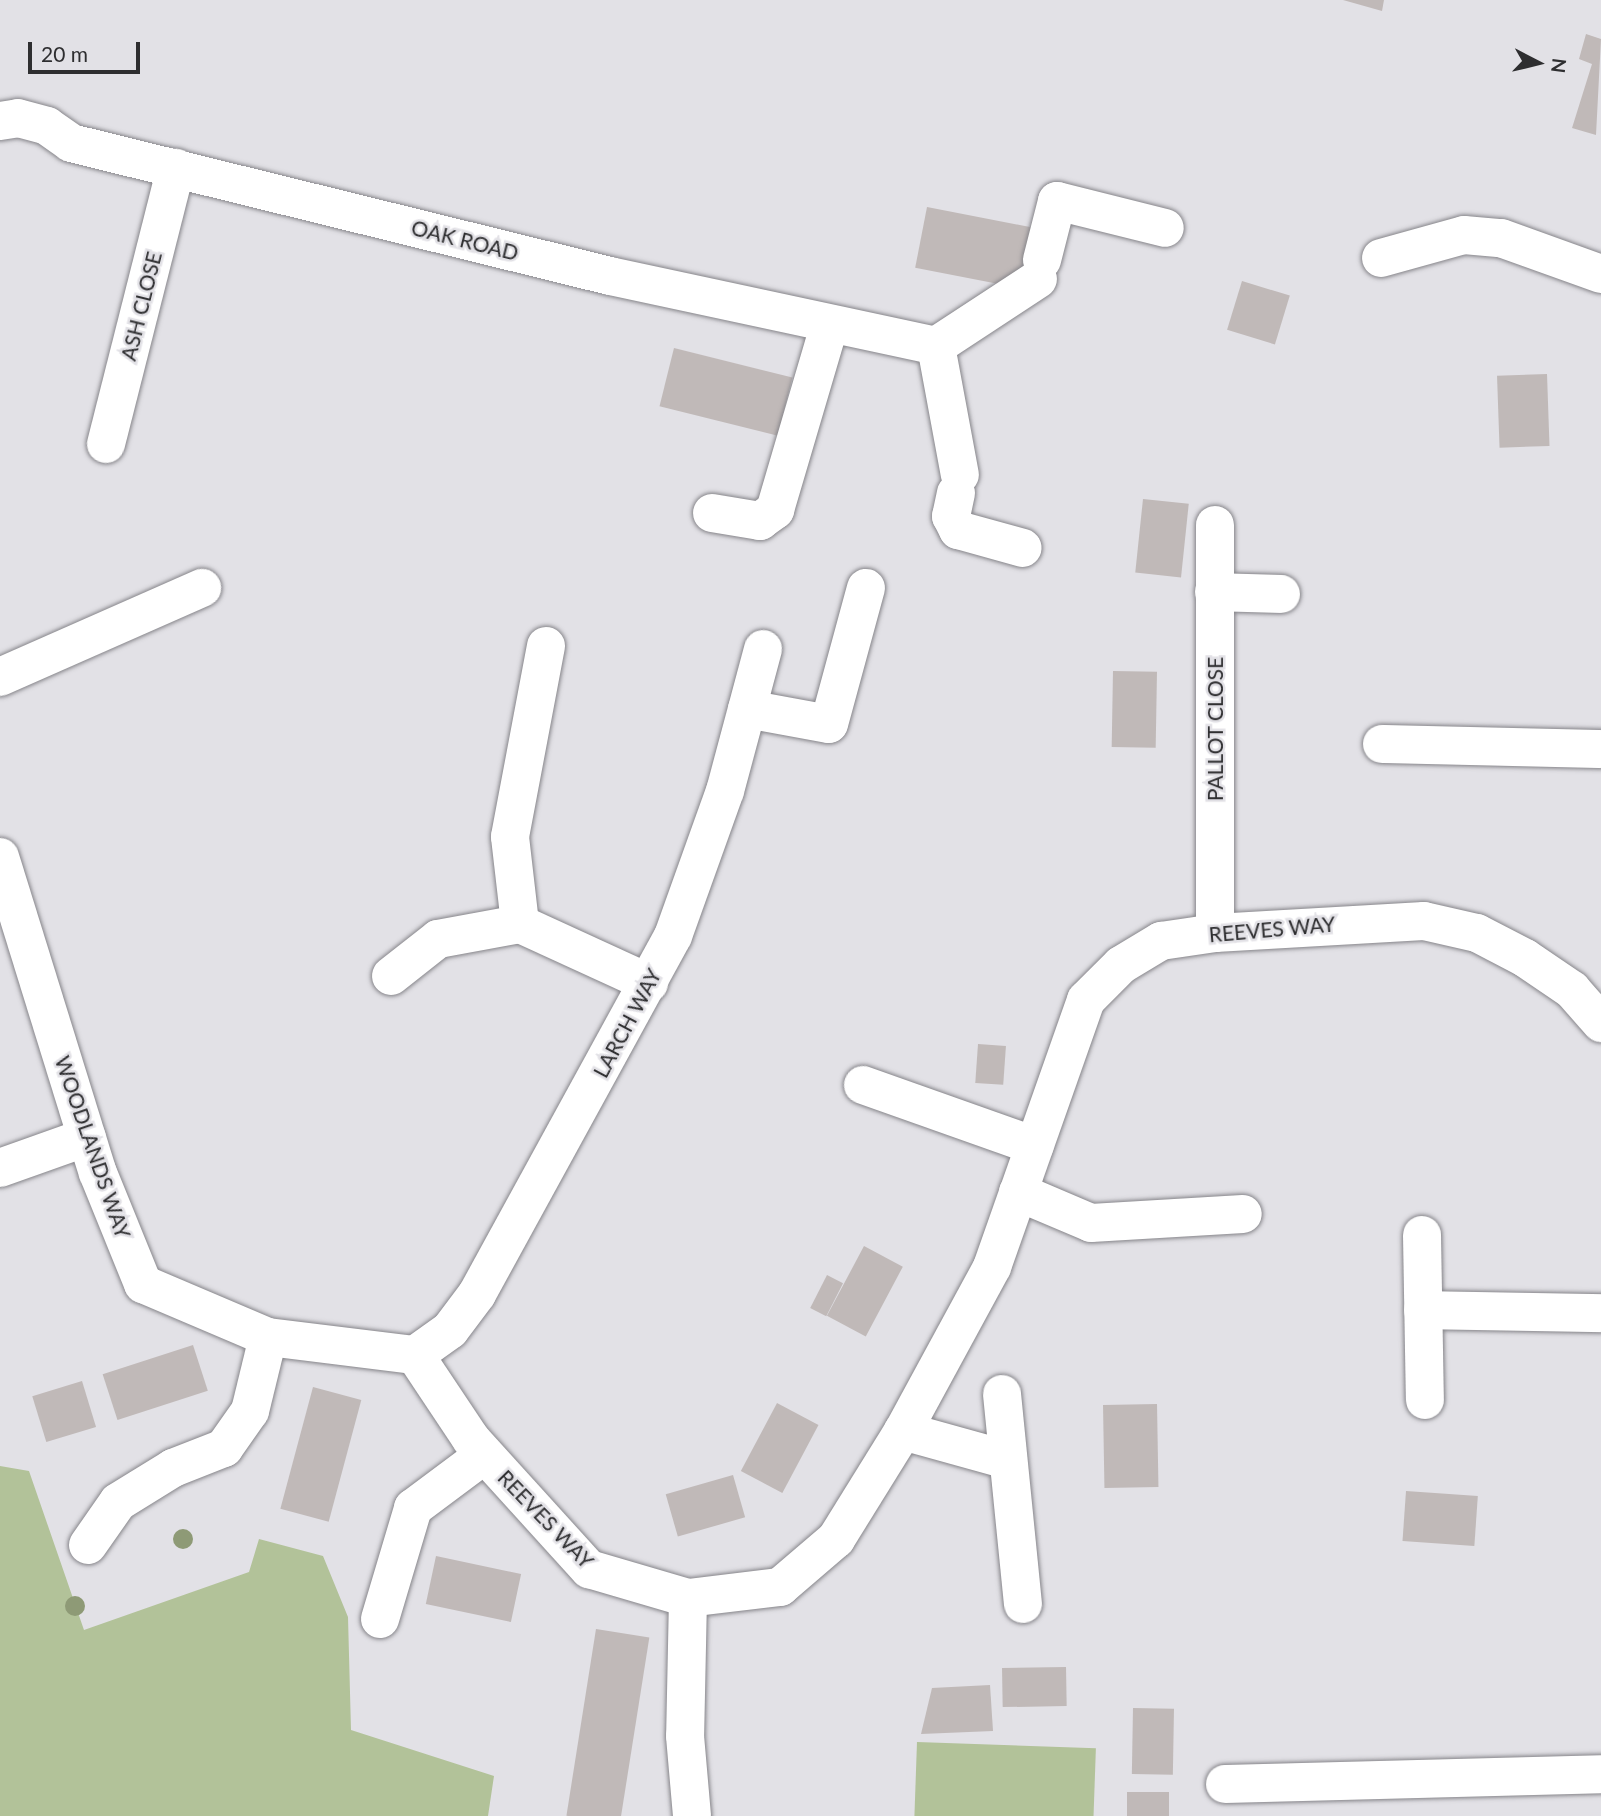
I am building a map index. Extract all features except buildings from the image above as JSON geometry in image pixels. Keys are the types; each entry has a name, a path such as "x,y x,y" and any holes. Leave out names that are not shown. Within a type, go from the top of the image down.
{"street":[{"name":"OAK ROAD","path":"0,121 37,123 71,143 829,326 936,346"},
{"name":"ASH CLOSE","path":"106,444 176,168"},
{"path":"1023,548 958,530 951,516 958,484 936,346 1040,270 1057,201 1166,228"},
{"path":"1381,258 1464,235 1501,238 1601,274"},
{"path":"712,513 760,521 775,510 829,326"},
{"name":"PALLOT CLOSE","path":"1215,525 1215,933"},
{"path":"0,677 202,588"},
{"path":"747,709 829,724 866,589"},
{"path":"1214,593 1281,594"},
{"path":"520,924 510,837 546,646"},
{"name":"LARCH WAY","path":"415,1356 450,1330 477,1294 649,984 687,896 747,709 763,649"},
{"path":"1382,744 1601,749"},
{"name":"WOODLANDS WAY","path":"0,857 87,1137 143,1284 268,1337 415,1356"},
{"name":"REEVES WAY","path":"415,1356 484,1455 589,1569 688,1598 780,1587 836,1539 903,1431 992,1267 1086,1000 1121,965 1161,941 1215,933 1374,919 1463,930 1525,958 1572,990 1601,1023"},
{"path":"391,976 438,939 520,924 649,984"},
{"path":"863,1085 1035,1146"},
{"path":"2,1168 87,1137"},
{"path":"1018,1192 1091,1223 1243,1214"},
{"path":"1422,1235 1425,1400"},
{"path":"1423,1310 1601,1312"},
{"path":"88,1545 118,1502 173,1468 224,1448 250,1411 268,1337"},
{"path":"1002,1394 1004,1459 1023,1604"},
{"path":"903,1431 1004,1459"},
{"path":"380,1619 414,1508 484,1455"},
{"path":"688,1598 685,1735 692,1816"},
{"path":"1225,1784 1601,1774"}],"green space":[{"path":"0,1466 29,1471 84,1630 249,1572 259,1539 323,1556 348,1617 351,1730 494,1776 488,1816 0,1816"},
{"path":"917,1742 1096,1748 1094,1816 914,1816"}]}
